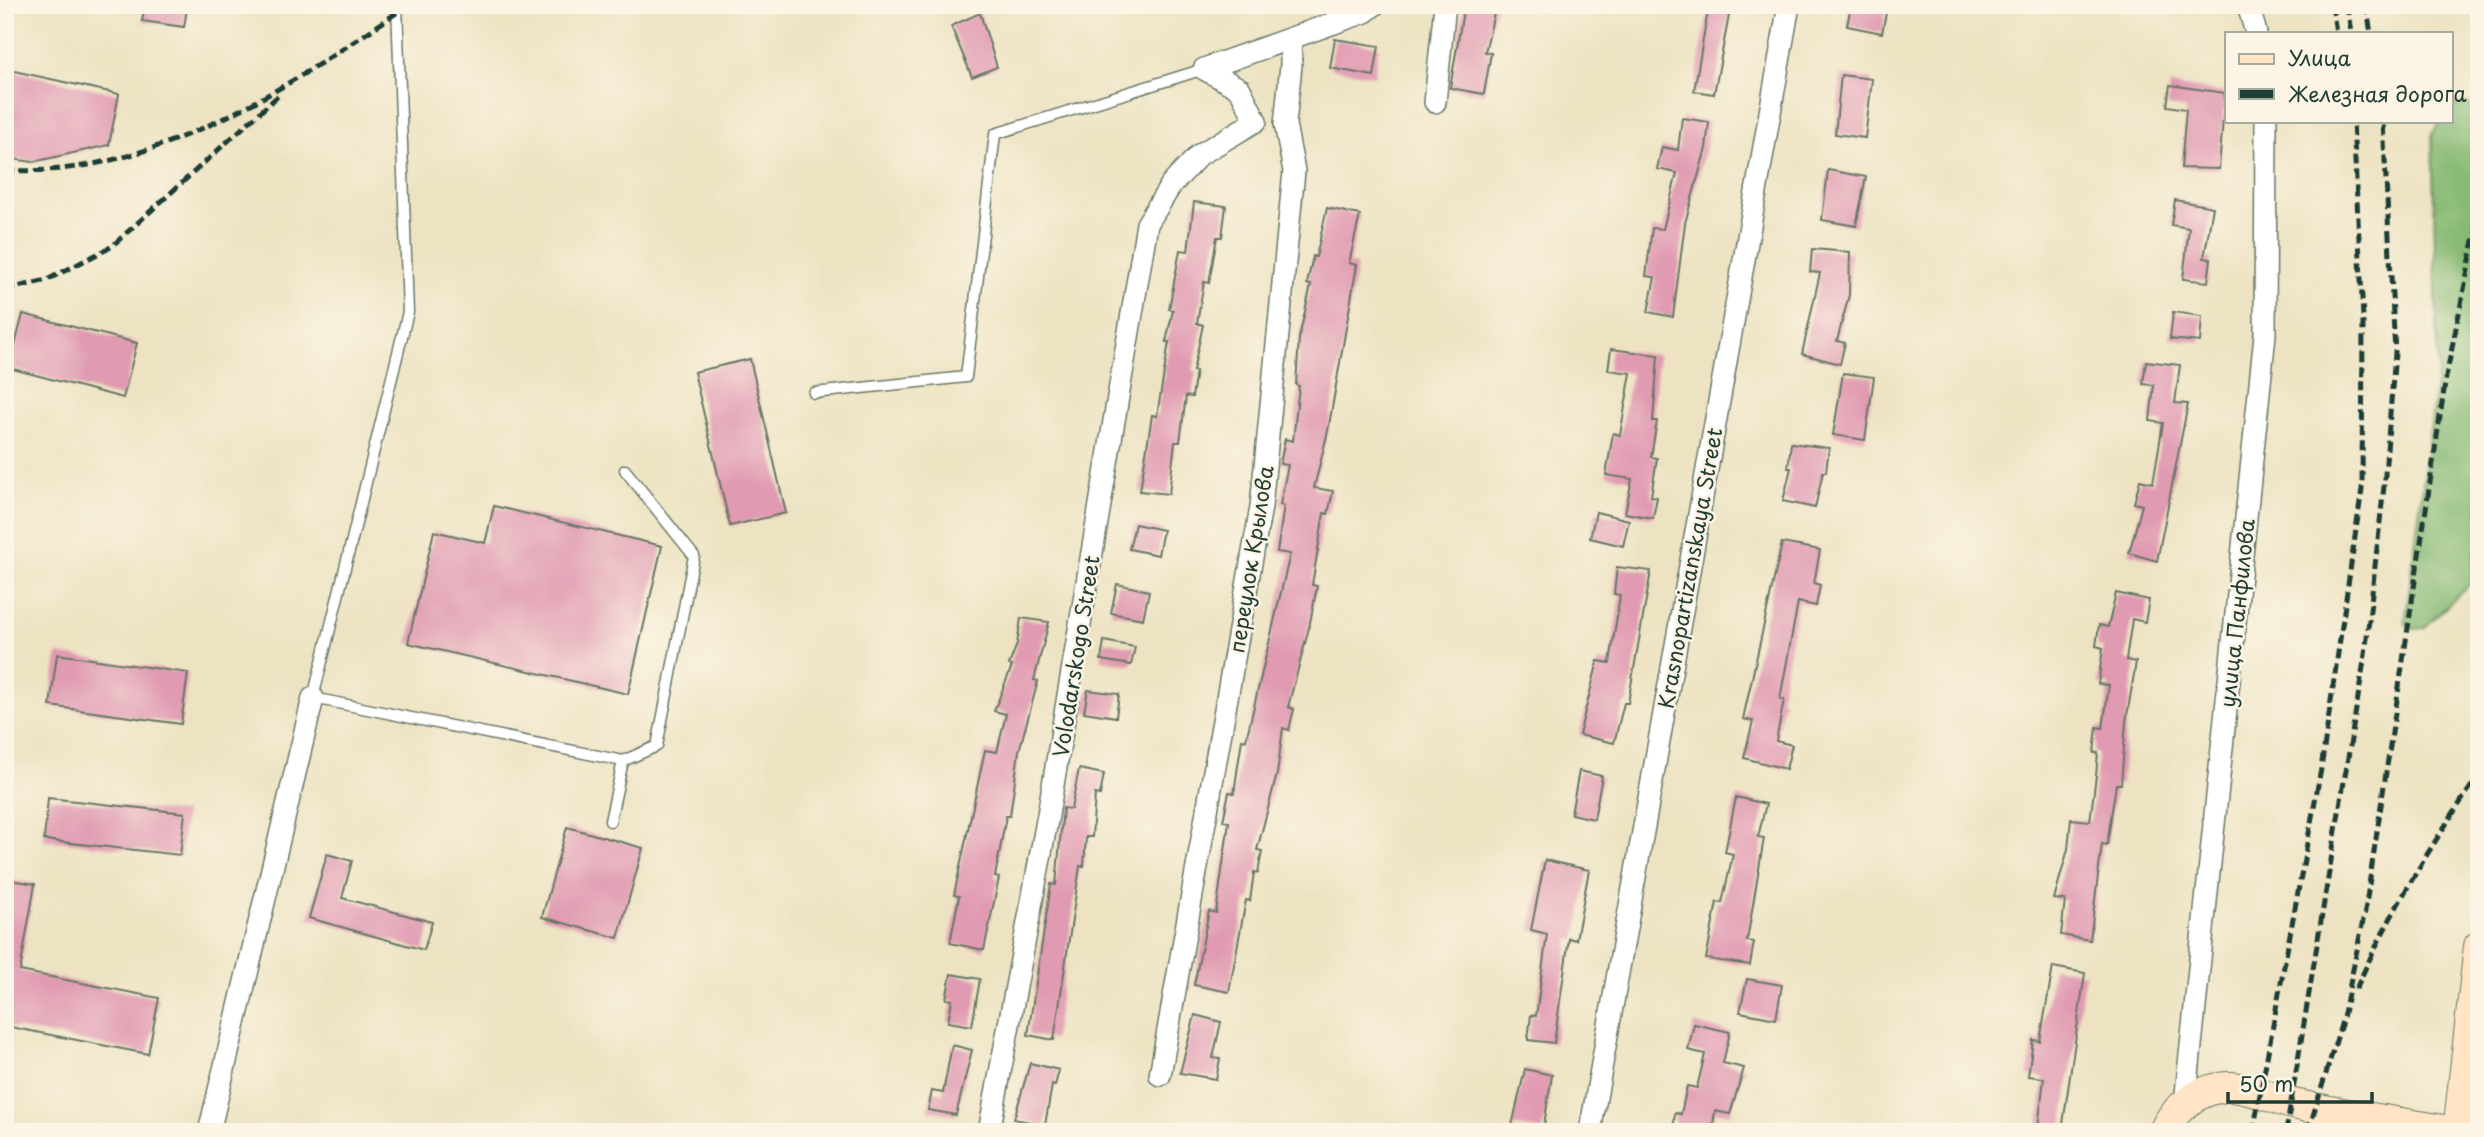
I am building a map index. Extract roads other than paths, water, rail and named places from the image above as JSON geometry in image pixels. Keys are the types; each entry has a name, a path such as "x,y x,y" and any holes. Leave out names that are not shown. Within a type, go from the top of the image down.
{"main road":[{"path":"2164,1132 2168,1120 2185,1103 2205,1093 2230,1087 2291,1103 2458,1132 2479,946"}],"street":[{"path":"1204,69 1366,12 1374,5"},
{"path":"1434,102 1445,5"},
{"name":"Krasnopartizanskaya Street","path":"1590,1132 1788,5"},
{"path":"2248,5 2256,32"},
{"name":"переулок Крылова","path":"1160,1075 1261,507 1294,171 1284,124 1291,65 1290,39"},
{"path":"1204,69 1240,89 1256,121 1284,124"},
{"name":"Volodarskogo Street","path":"989,1132 1048,815 1147,224 1171,185 1199,155 1256,121"},
{"name":"улица Панфилова","path":"2185,1103 2265,335 2266,122"},
{"path":"209,1132 313,698"}],"lane":[{"path":"397,5 408,312 313,698 623,761 657,746 694,556 625,470"},
{"path":"814,393 965,377 995,134 1204,69"},
{"path":"610,821 623,761"}],"railway":[{"path":"5,170 60,169 113,160 166,143 218,121 268,95 317,66 408,5"},
{"path":"2332,5 2336,32"},
{"path":"2347,5 2351,32"},
{"path":"2366,5 2371,32"},
{"path":"5,290 47,280 111,247 280,94"},
{"path":"2253,1132 2321,769 2362,489 2363,318 2353,122"},
{"path":"2286,1132 2365,655 2384,486 2395,353 2383,122"},
{"path":"2308,1132 2343,1018 2365,911 2446,377 2479,216"},
{"path":"2356,989 2412,879 2479,775"}]}
